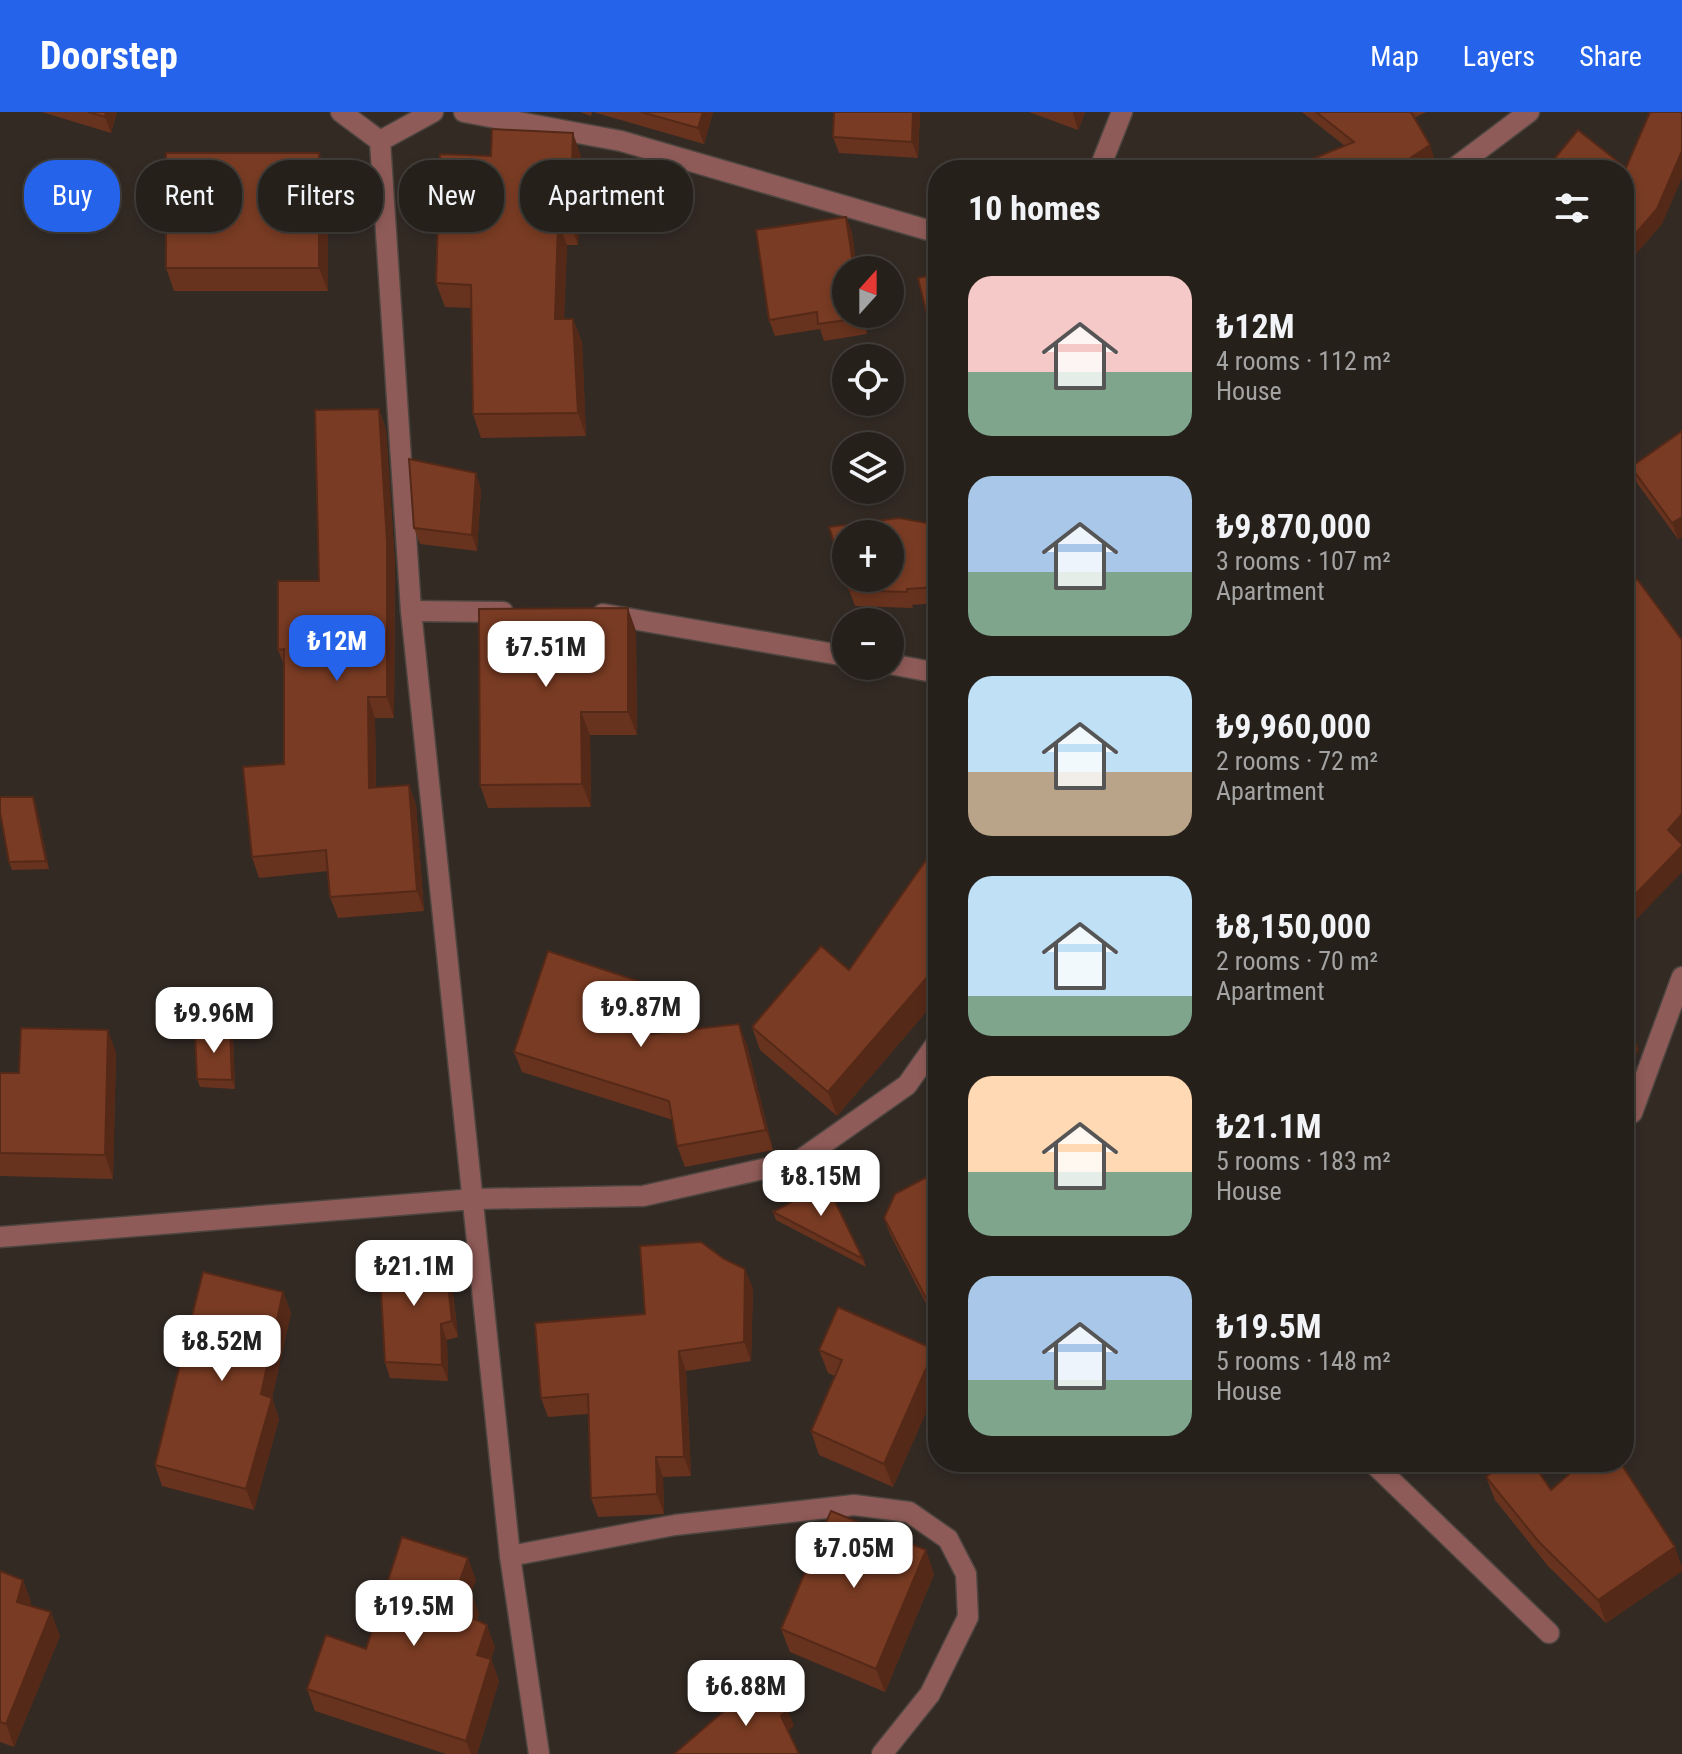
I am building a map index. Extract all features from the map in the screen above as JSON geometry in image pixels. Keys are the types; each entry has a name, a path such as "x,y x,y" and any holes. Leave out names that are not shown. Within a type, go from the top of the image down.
{"street":[{"path":"341,112 380,141 411,611 510,1556 539,1754"},
{"path":"380,141 433,112"},
{"path":"464,112 621,141 928,230"},
{"path":"1103,160 1122,112"},
{"path":"1465,160 1529,112"},
{"path":"411,611 531,612"},
{"path":"576,613 620,614 832,653"},
{"path":"904,667 928,671"},
{"path":"1634,1108 1682,977"},
{"path":"0,1237 474,1199 643,1196 799,1161 907,1085 928,1055"},
{"path":"1382,1472 1549,1633"},
{"path":"510,1556 675,1525 794,1511 854,1505 909,1512 948,1539 966,1574 968,1617 930,1694 882,1754"}],"building":[{"path":"88,112 106,112 105,117"},
{"path":"641,112 703,112 698,128"},
{"path":"834,112 913,112 912,142 833,137"},
{"path":"1316,112 1411,112 1430,145 1407,160 1310,160 1354,142"},
{"path":"1650,112 1682,112 1682,151 1657,209 1634,235 1634,160 1629,160"},
{"path":"492,129 573,133 572,160 520,160 520,232 558,232 555,319 573,319 578,413 473,414 471,285 436,283 438,232 504,232 504,160 440,160 440,154 491,156"},
{"path":"1578,130 1616,160 1553,160"},
{"path":"166,153 319,153 319,160 258,160 258,232 319,232 319,268 166,268 166,232 242,232 242,160 166,160"},
{"path":"846,217 852,256 832,256 832,322 818,324 817,312 769,320 756,230"},
{"path":"928,276 928,319 918,278"},
{"path":"379,409 387,542 387,697 368,697 369,788 409,785 417,891 330,897 326,850 252,857 243,767 284,764 284,649 278,650 278,581 319,581 315,410"},
{"path":"1682,431 1682,517 1672,523 1634,471 1634,465"},
{"path":"409,459 476,473 472,535 414,528"},
{"path":"899,518 928,523 928,588 907,589 904,592 904,520 883,520"},
{"path":"1637,579 1682,640 1682,814 1668,830 1682,846 1634,896 1634,582"},
{"path":"628,608 628,712 581,712 582,784 480,785 479,609"},
{"path":"0,797 33,797 46,861 9,862"},
{"path":"928,857 928,976 828,1092 752,1027 821,946 849,970"},
{"path":"548,951 665,990 652,1034 739,1024 766,1130 677,1146 669,1101 514,1052"},
{"path":"21,1028 108,1030 105,1155 0,1153 0,1073 19,1073"},
{"path":"230,1030 232,1080 197,1079 195,1033"},
{"path":"928,1176 928,1302 884,1218 895,1194"},
{"path":"826,1183 863,1259 773,1212"},
{"path":"701,1242 724,1259 745,1269 744,1342 679,1351 684,1457 656,1457 657,1494 591,1498 588,1394 541,1398 535,1323 645,1314 640,1246"},
{"path":"379,1256 445,1258 452,1321 441,1324 442,1365 385,1362"},
{"path":"203,1272 283,1292 261,1394 272,1398 246,1489 155,1465"},
{"path":"838,1307 928,1347 928,1364 884,1464 811,1431 842,1360 819,1350"},
{"path":"1492,1472 1539,1472 1551,1490 1572,1472 1626,1472 1675,1547 1598,1600 1539,1542 1486,1477"},
{"path":"831,1511 926,1550 876,1669 781,1629"},
{"path":"402,1537 468,1558 457,1589 471,1592 464,1614 487,1625 477,1655 491,1659 466,1741 307,1689 326,1635 366,1649"},
{"path":"0,1571 23,1580 17,1602 51,1612 6,1724 0,1722"},
{"path":"761,1679 788,1710 781,1716 799,1754 674,1754"}]}
